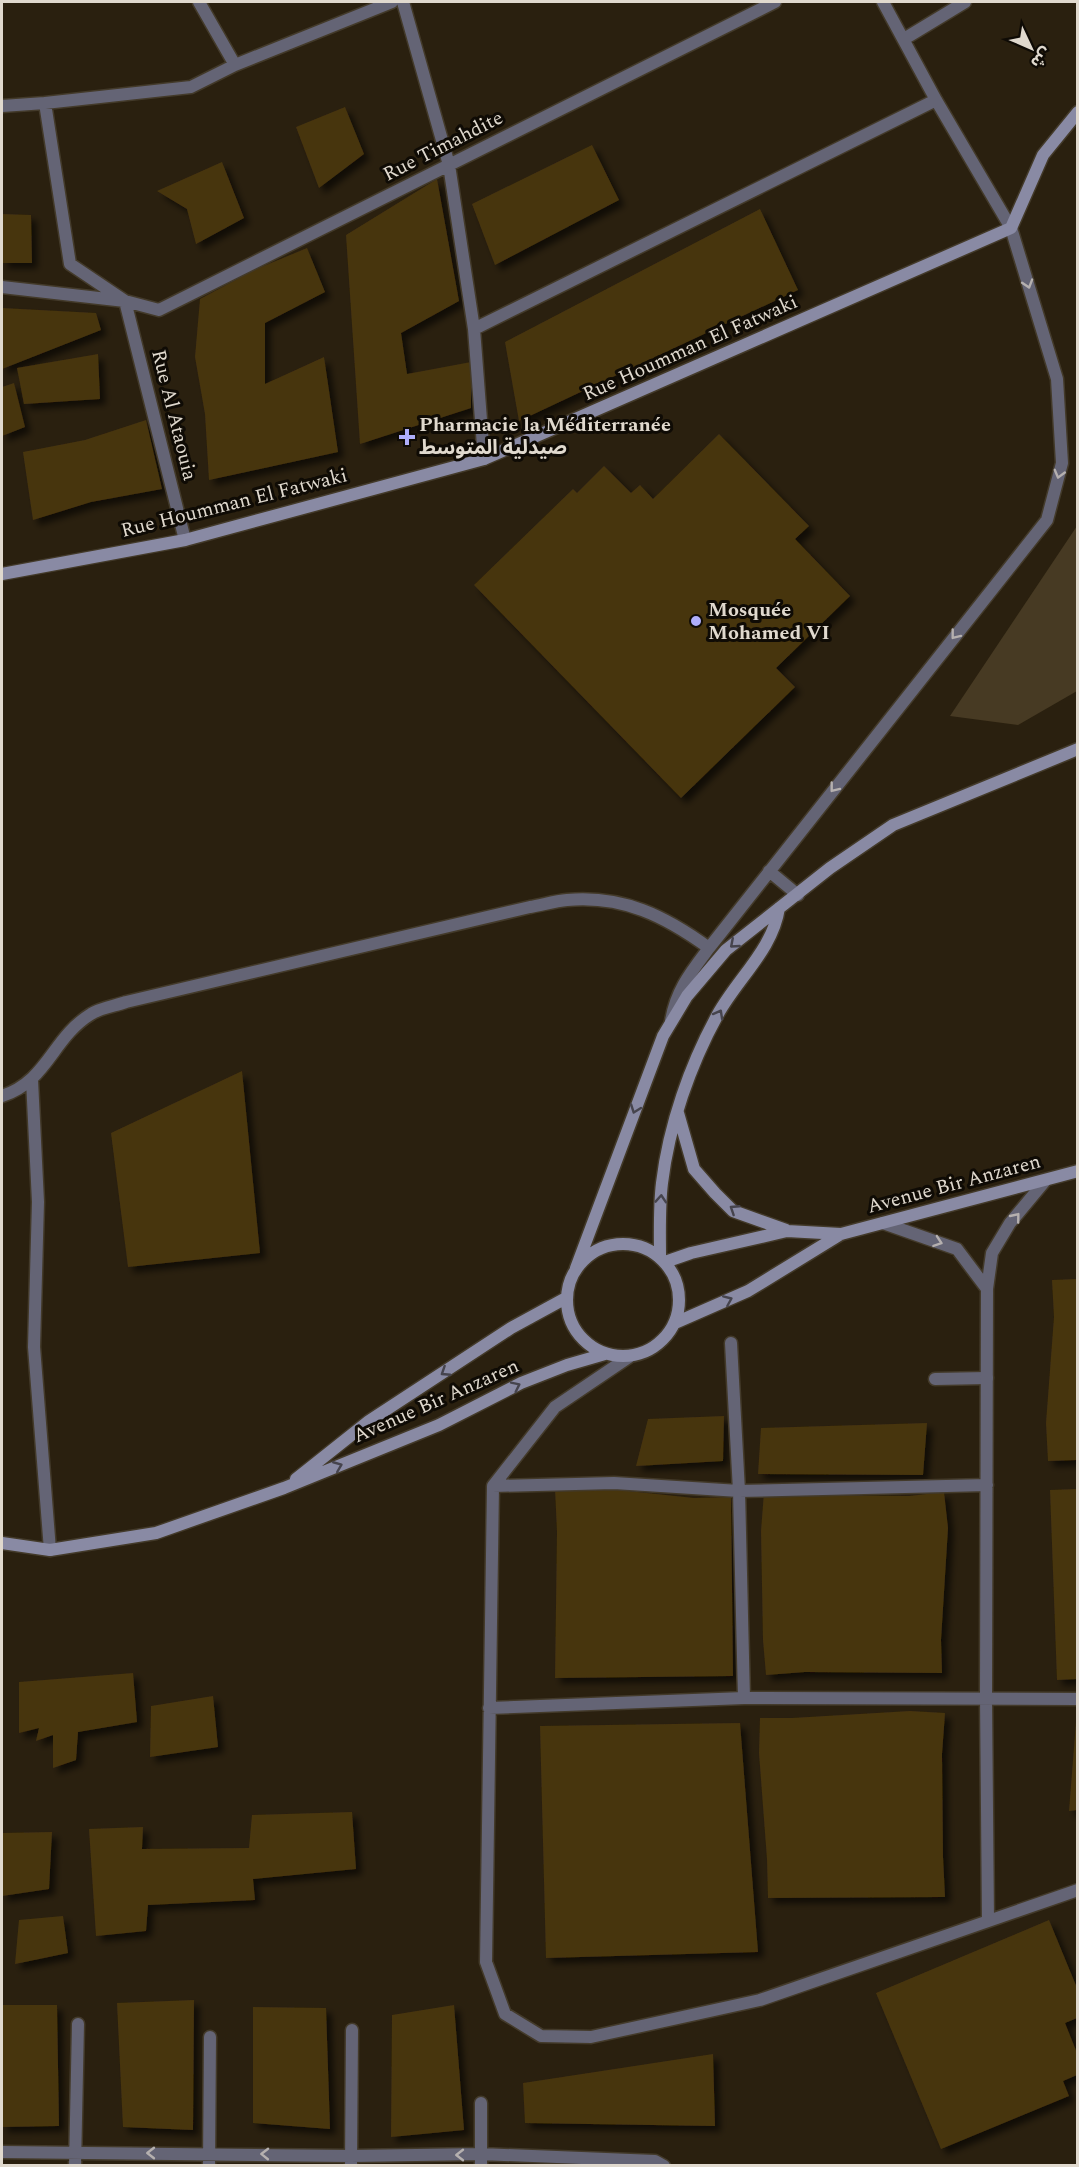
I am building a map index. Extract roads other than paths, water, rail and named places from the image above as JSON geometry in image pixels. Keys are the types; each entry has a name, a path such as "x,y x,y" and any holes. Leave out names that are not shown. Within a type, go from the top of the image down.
{"street":[{"path":"199,2 235,65"},
{"path":"2,106 191,87 235,65 392,2"},
{"path":"403,2 449,165 474,329 484,459"},
{"name":"Rue Timahdite","path":"125,301 159,310 775,2"},
{"path":"671,1021 674,1002 682,985 709,948 1047,520 1062,463 1057,380 1011,228 936,100 884,2"},
{"path":"904,39 965,2"},
{"path":"474,329 936,100"},
{"path":"45,103 70,264 125,301"},
{"path":"1011,228 1043,155 1077,112"},
{"name":"Rue Houmman El Fatwaki","path":"2,574 185,540 484,459 1011,228"},
{"path":"2,287 125,301"},
{"name":"Rue Al Ataouia","path":"125,301 185,540"},
{"path":"628,1357 605,1354 588,1345 576,1332 568,1315 566,1298 569,1282 656,1052 671,1021 687,996 726,950 847,855 893,825 1077,749"},
{"path":"768,871 798,895"},
{"path":"2,1096 16,1091 32,1080 67,1035 91,1014 138,999 540,905 567,900 606,901 642,909 677,925 709,948"},
{"path":"663,1259 662,1184 668,1147 678,1112 702,1045 737,983 770,938 777,921 779,908"},
{"path":"32,1080 38,1202 34,1347 50,1550"},
{"path":"678,1112 694,1169 715,1193 733,1211 787,1231"},
{"name":"Avenue Bir Anzaren","path":"675,1323 748,1291 841,1234 1077,1171"},
{"path":"988,1921 987,1289 992,1253 1010,1223 1045,1181"},
{"path":"883,1223 957,1249 987,1289"},
{"name":"Avenue Bir Anzaren","path":"663,1259 787,1231 841,1234"},
{"path":"576,1268 593,1252 616,1244 639,1245 663,1259 678,1284 679,1310 675,1323 667,1336 656,1346 628,1357 555,1407 493,1486 486,1962 505,2014 542,2036 591,2037 760,2000 1077,1890"},
{"name":"Avenue Bir Anzaren","path":"284,1488 369,1421 511,1328 566,1298"},
{"path":"731,1343 739,1491 744,1698"},
{"name":"Avenue Bir Anzaren","path":"2,1543 50,1550 156,1533 284,1488 439,1425 521,1383 567,1365 605,1354"},
{"path":"935,1379 987,1378"},
{"path":"493,1486 614,1483 739,1491 987,1485"},
{"path":"489,1708 744,1698 1077,1699"},
{"path":"75,2159 78,2024"},
{"path":"351,2161 352,2030"},
{"path":"209,2159 210,2037"},
{"path":"481,2103 481,2160"},
{"path":"2,2152 75,2159 655,2161 664,2166"}],"place":[{"name":"Pharmacie la Méditerranée صيدلية المتوسط","path":"407,437"},
{"name":"Mosquée Mohamed VI","path":"696,621"}]}
